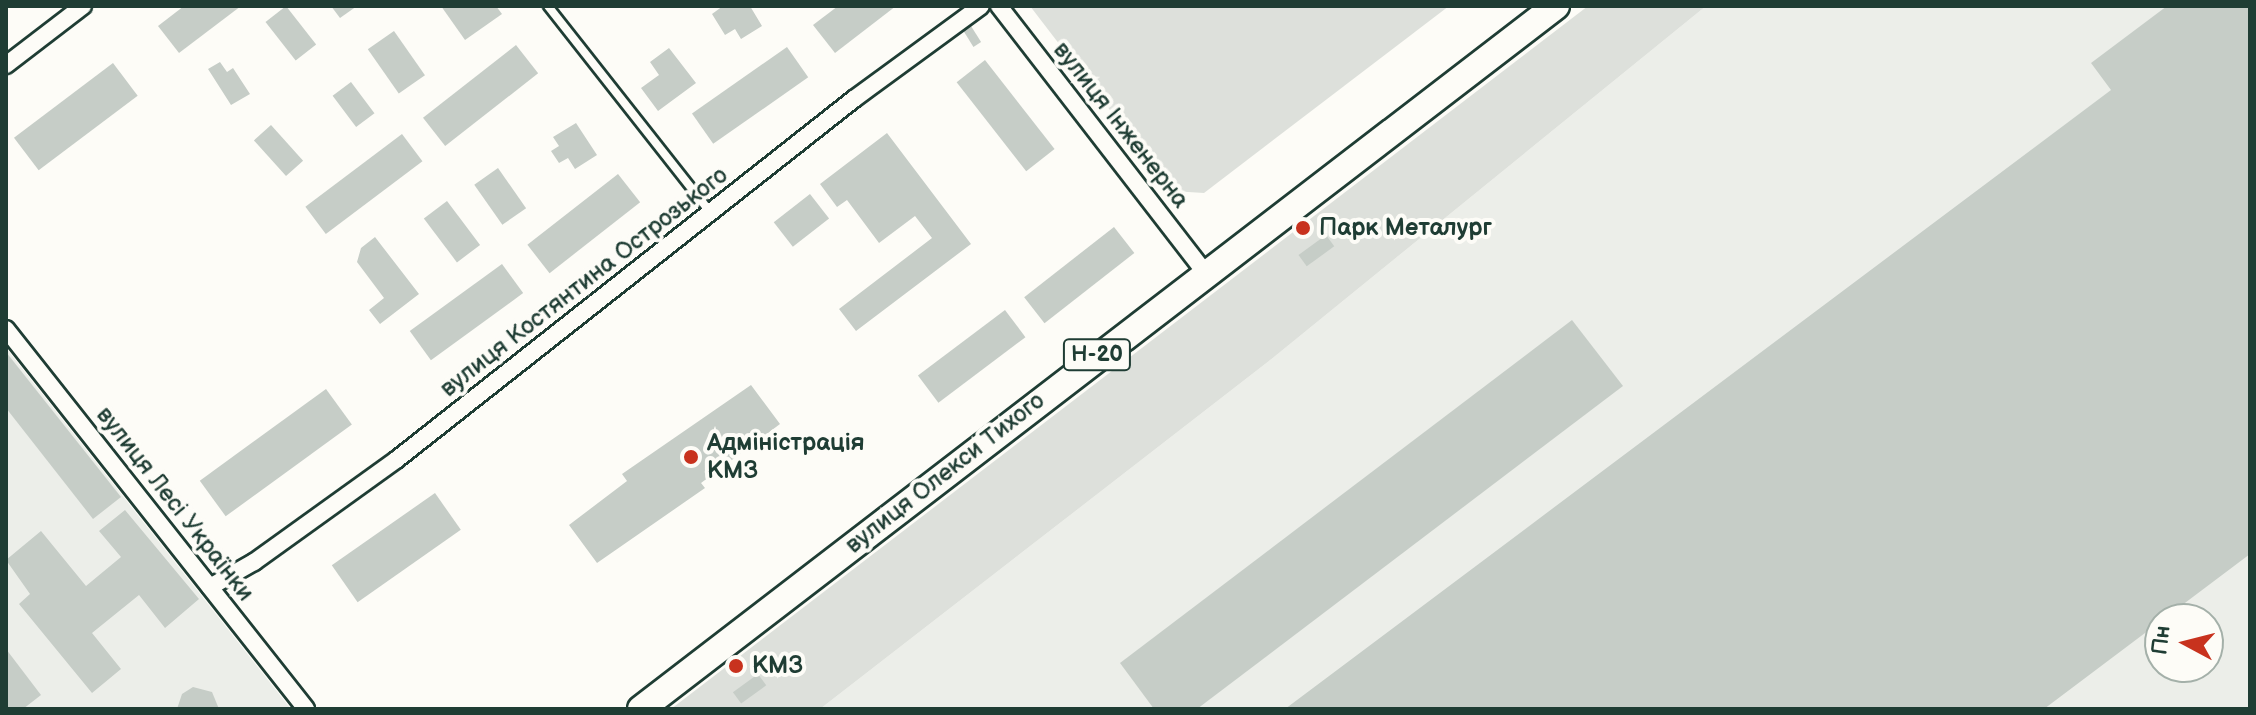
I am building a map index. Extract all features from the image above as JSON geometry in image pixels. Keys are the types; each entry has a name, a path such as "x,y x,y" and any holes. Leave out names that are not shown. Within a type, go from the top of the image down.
{"main road":[{"name":"вулиця Олекси Тихого","path":"641,709 1556,6"}],"street":[{"path":"6,65 83,6"},
{"name":"вулиця Костянтина Острозького","path":"210,587 254,562 396,460 854,99 981,6"},
{"name":"вулиця Інженерна","path":"999,6 1205,273"},
{"name":"вулиця Лесі Українки","path":"6,329 306,709"}],"lane":[{"path":"548,6 711,213"}],"shaded area":[{"path":"1030,6 1449,6 1204,193 1172,191"},
{"path":"1588,6 1706,6 1269,361 820,709 671,709"},
{"path":"1706,6 2250,6 2250,709 820,709 1269,361"},
{"path":"6,348 291,709 6,709"}],"building":[{"path":"184,6 241,6 179,53 158,26"},
{"path":"286,6 316,45 296,61 266,22"},
{"path":"331,6 357,6 340,18"},
{"path":"441,6 496,6 502,14 465,40"},
{"path":"723,6 750,6 762,26 741,39 735,29 725,35 712,14"},
{"path":"838,6 896,6 835,53 813,25"},
{"path":"2167,6 2250,6 2250,554 2185,603 2144,603 2144,634 2044,709 1285,709 2111,90 2091,63"},
{"path":"971,26 981,42 973,47 963,31"},
{"path":"394,31 425,75 399,94 368,49"},
{"path":"516,45 538,73 445,146 423,118"},
{"path":"787,47 808,77 713,144 692,114"},
{"path":"669,48 696,83 658,111 641,88 659,75 650,62"},
{"path":"985,60 1055,149 1026,171 957,82"},
{"path":"220,62 227,72 233,68 250,94 231,105 208,69"},
{"path":"113,63 138,96 39,170 14,138"},
{"path":"351,82 374,113 356,127 333,96"},
{"path":"576,123 597,155 575,169 568,158 559,163 551,151 559,146 553,137"},
{"path":"271,125 303,161 286,176 254,140"},
{"path":"887,133 971,244 856,331 839,309 932,238 915,216 879,243 847,200 837,207 820,184"},
{"path":"402,134 422,161 326,234 305,207"},
{"path":"498,168 526,208 502,225 474,185"},
{"path":"618,174 640,202 550,273 527,245"},
{"path":"810,194 829,218 793,247 774,222"},
{"path":"447,201 480,245 457,262 424,218"},
{"path":"1114,227 1134,253 1044,323 1024,297"},
{"path":"1326,235 1334,246 1307,266 1298,255"},
{"path":"375,237 419,294 380,324 369,310 384,298 357,262 361,248"},
{"path":"502,264 523,293 431,360 410,331"},
{"path":"1005,310 1025,337 938,403 918,376"},
{"path":"1572,320 1623,386 1197,709 1154,709 1120,663"},
{"path":"6,352 121,497 93,519 6,408"},
{"name":"Адміністрація КМЗ","path":"751,385 780,424 701,483 705,488 597,563 569,525 627,481 622,474"},
{"path":"326,389 352,425 226,516 200,481"},
{"path":"435,493 461,530 358,602 332,565"},
{"path":"125,510 199,599 165,628 139,595 92,633 121,669 92,693 19,604 30,594 6,560 41,531 86,586 121,557 99,531"},
{"path":"6,649 41,695 23,709 6,709"},
{"path":"758,674 766,685 741,704 733,692"},
{"path":"193,687 212,692 219,709 177,709 182,694"}],"place":[{"name":"Парк Металург","path":"1303,228"},
{"name":"Адміністрація КМЗ","path":"691,457"},
{"name":"КМЗ","path":"736,666"}]}
